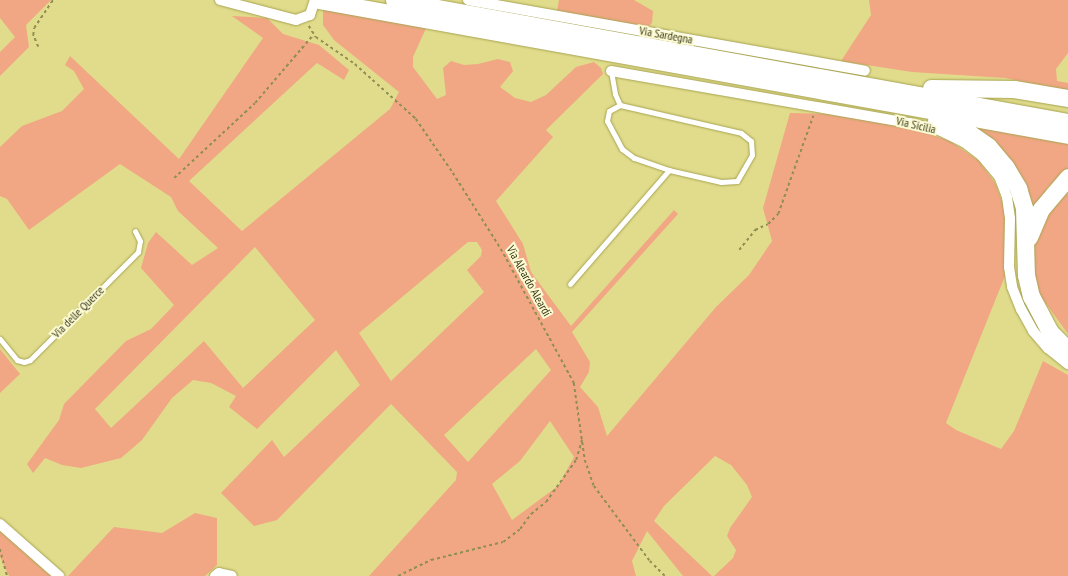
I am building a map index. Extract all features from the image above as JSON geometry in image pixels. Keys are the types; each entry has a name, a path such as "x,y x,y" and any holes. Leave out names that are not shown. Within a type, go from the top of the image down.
{"highway":[{"path":"394,0 880,94 1068,134"},
{"path":"316,3 880,94 1068,122"},
{"path":"880,94 932,88 1014,90 1068,98"},
{"path":"932,88 1068,108"},
{"path":"880,94 966,130 988,146 1005,166 1018,188 1024,208 1028,286 1036,309 1050,332 1068,350"},
{"path":"1026,253 1032,227 1041,209 1068,178"}],"street":[{"path":"220,0 296,20 306,18 316,3"},
{"name":"Via Sardegna","path":"468,0 865,71"},
{"name":"Via Sicilia","path":"611,71 816,106 941,130 964,142 982,156 999,176 1007,197 1010,219 1009,267 1012,287 1033,331 1048,348 1068,364"},
{"path":"0,524 59,576"},
{"path":"215,576 219,573 232,576"}],"lane":[{"path":"611,71 615,94 620,105"},
{"path":"620,105 741,133 751,141 752,155 737,181 721,182 669,170 634,158 622,150 607,121 609,111 620,105"},
{"path":"570,284 669,170"},
{"name":"Via delle Querce","path":"0,339 17,360 24,362 30,360 138,252 140,241 135,231"}],"path":[{"path":"38,47 33,35 34,28 53,0"},
{"name":"Via Aleardo Aleardi","path":"174,178 255,103 313,34 356,64 416,119 453,173 501,249 574,383 583,437 585,460 594,486 650,561 664,576"},
{"path":"739,250 755,230 768,224 778,214 816,106"},
{"path":"398,576 430,560 503,542 520,529 531,514 546,502 576,460 583,437"},
{"path":"0,549 7,576"}],"shaded area":[{"path":"0,0 51,0 26,25 29,47 0,76 0,52 15,37 0,18"},
{"path":"559,0 634,0 653,11 652,23 644,31 556,16"},
{"path":"869,0 1068,0 1068,53 1056,69 1057,81 1068,83 1068,91 1005,78 912,72 841,61 871,15"},
{"path":"323,9 427,26 413,57 413,67 437,99 446,95 443,68 451,61 464,65 478,64 498,59 510,62 513,71 500,87 515,98 531,102 546,95 576,67 594,62 601,68 603,74 546,130 553,137 496,201 523,244 531,272 571,326 674,210 678,214 572,332 590,362 589,372 580,387 598,407 607,436 716,307 749,275 772,241 763,208 790,113 833,114 918,130 950,141 979,161 995,183 1002,201 1006,219 1005,276 946,423 956,430 1001,449 1014,431 1043,361 1068,375 1068,576 714,576 733,558 736,550 727,536 730,528 752,497 747,485 731,465 715,456 664,506 654,521 712,576 683,576 647,531 632,561 636,576 369,576 456,480 457,472 391,404 277,520 254,526 221,493 272,440 284,457 360,385 336,350 257,429 229,407 236,396 211,383 193,380 172,398 142,440 121,458 81,468 62,465 45,458 33,473 27,464 59,420 64,404 126,341 151,329 174,305 141,268 148,243 156,232 192,265 218,248 178,211 171,197 120,164 29,230 7,199 0,196 0,147 22,126 62,111 84,89 74,71 65,65 70,56 179,159 263,38 232,16 267,18 283,34 319,45 349,70 344,80 317,63 189,181 242,231 390,109 399,92 334,40 323,25","holes":["468,242 477,242 482,250 481,256 467,270 484,292 391,381 359,333","255,247 315,320 243,388 204,341 111,428 95,409","536,349 551,370 468,462 444,435","550,421 574,457 558,486 512,520 492,484 520,461"]},
{"path":"972,126 1068,143 1068,169 1047,188 1030,221"},
{"path":"1068,184 1068,334 1039,294 1033,264 1036,235 1044,212"},
{"path":"0,349 20,374 0,393"},
{"path":"195,513 217,518 217,565 205,576 68,576 114,527 162,533"},
{"path":"0,529 47,573 60,576 9,576 0,557"}]}
